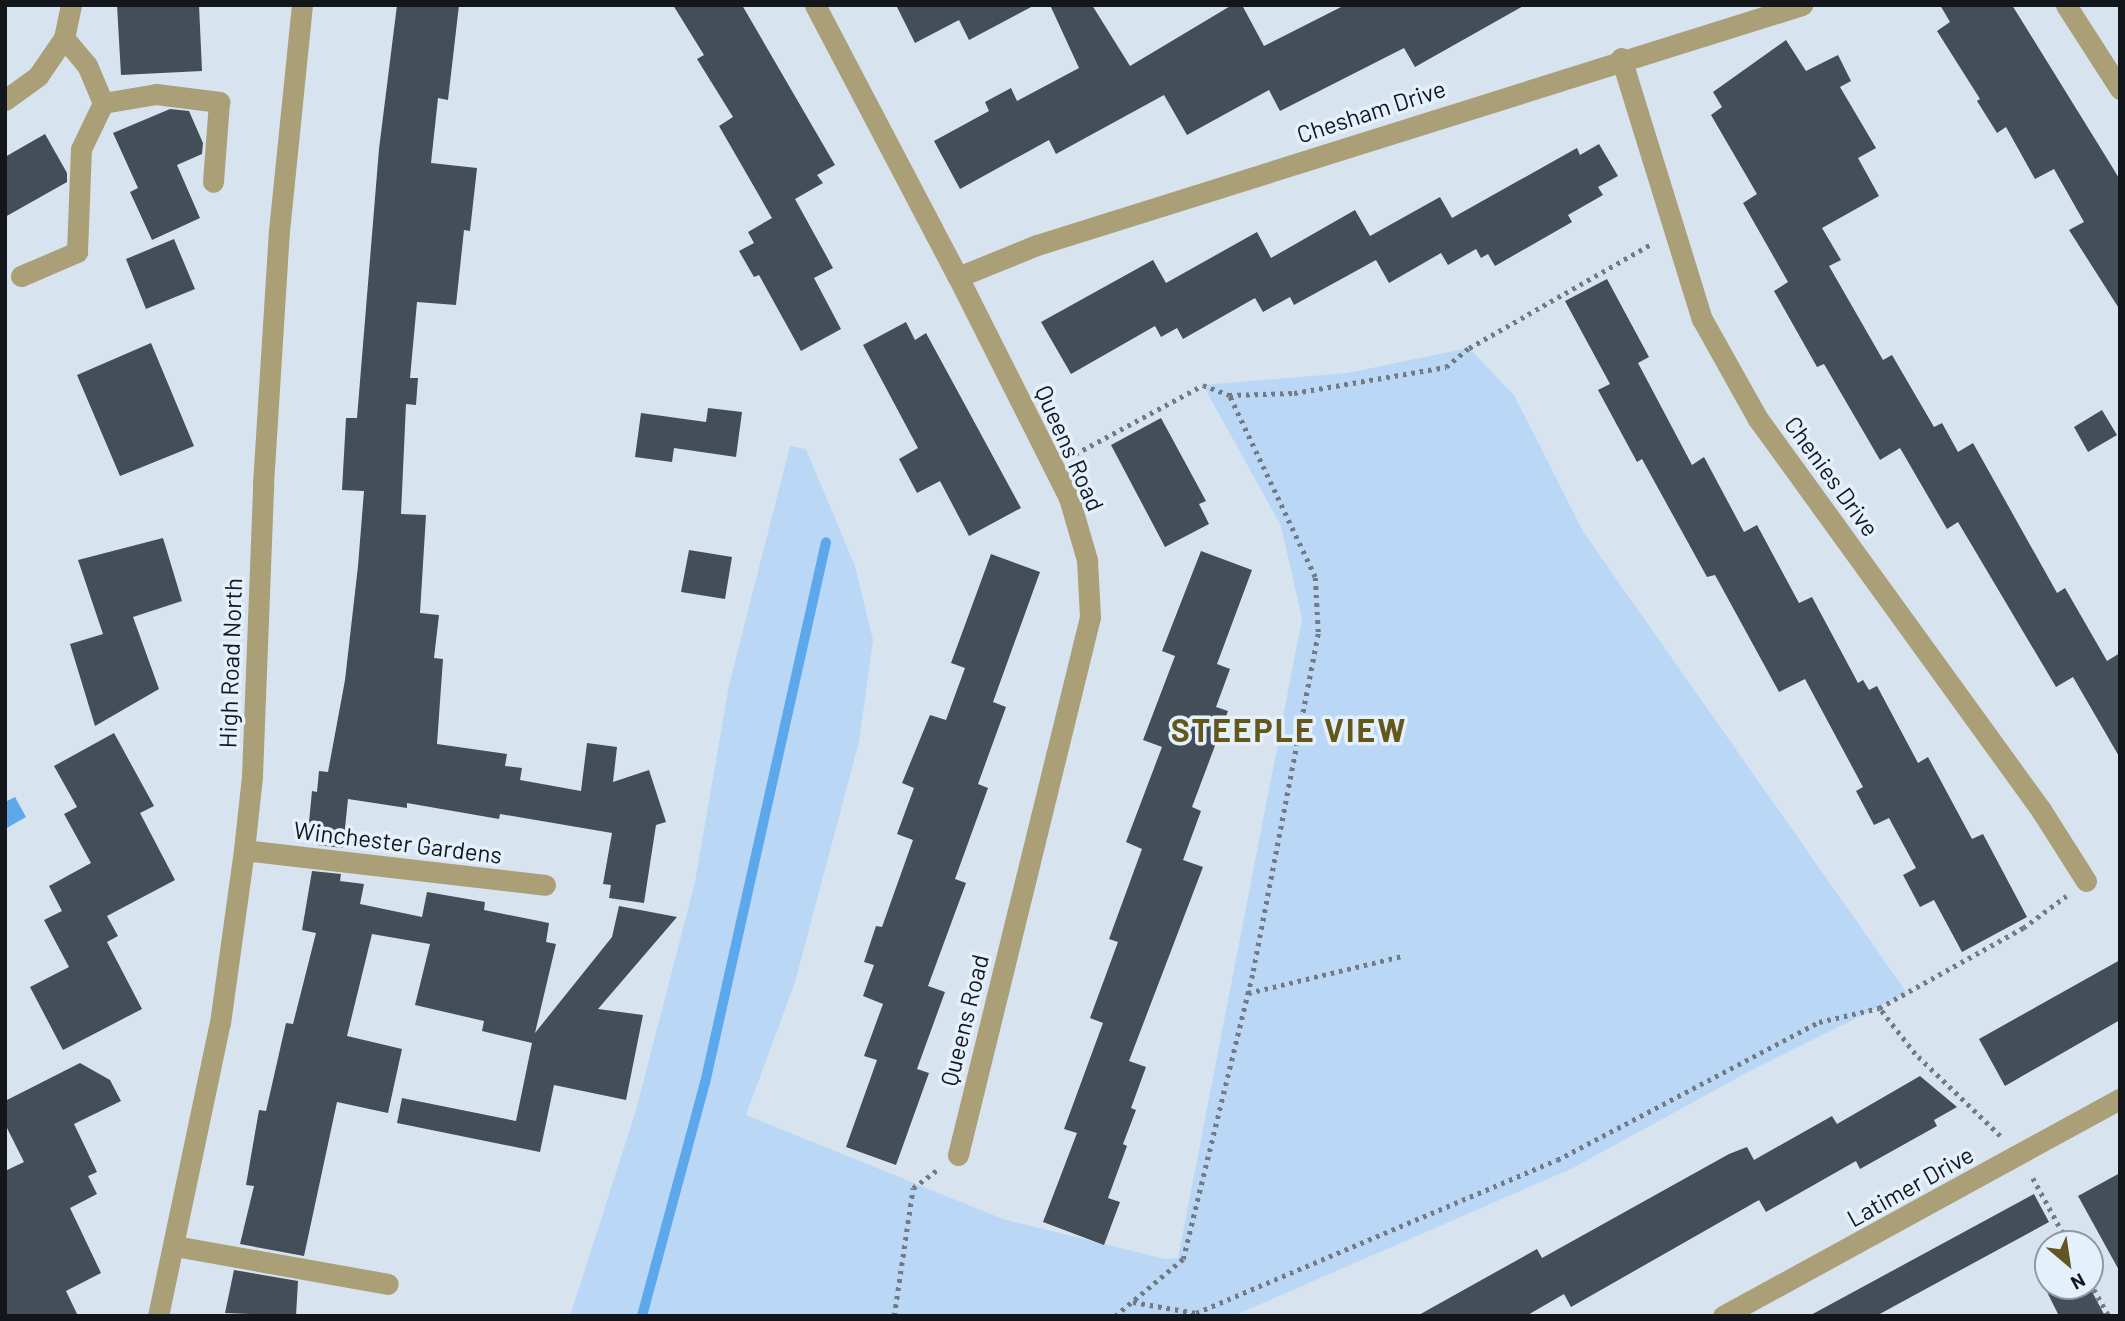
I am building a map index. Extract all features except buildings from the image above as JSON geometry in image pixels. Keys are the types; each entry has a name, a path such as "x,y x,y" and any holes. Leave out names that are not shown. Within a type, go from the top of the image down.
{"street":[{"name":"High Road North","path":"158,1316 175,1246 220,1023 244,850 252,776 262,484 276,285 302,5"},
{"name":"Queens Road","path":"815,5 958,277 1069,498 1087,560 1090,617 958,1154"},
{"name":"Chesham Drive","path":"958,277 1037,245 1621,58 1802,5"},
{"path":"2066,5 2120,89"},
{"path":"5,100 38,76 64,38 66,9"},
{"path":"21,276 77,252 81,149 103,103 87,65 64,38"},
{"name":"Chenies Drive","path":"1621,58 1702,319 1758,419 2033,798 2086,881"},
{"path":"103,103 156,94 219,102 213,182"},
{"name":"Winchester Gardens","path":"244,850 545,886"},
{"name":"Latimer Drive","path":"1723,1316 2021,1156 2120,1099"},
{"path":"175,1246 388,1284"}],"path":[{"path":"1052,466 1203,386 1229,396 1321,389 1446,367 1469,348 1673,231"},
{"path":"1115,1316 1182,1259 1248,993 1318,632 1315,577 1229,396"},
{"path":"1132,1301 1196,1313 1557,1160 1819,1022 1879,1008 2023,928 2086,881"},
{"path":"1248,993 1402,956"},
{"path":"1879,1008 1915,1054 2021,1156 2061,1230"},
{"path":"894,1316 912,1188 958,1154"},
{"path":"2100,1300 2109,1316"}],"shaded area":[{"path":"1469,348 1514,395 1584,533 1907,993 1748,1072 1573,1168 1233,1316 570,1316 636,1110 695,882 729,685 790,446 806,449 855,566 873,640 859,742 795,982 746,1115 1003,1219 1165,1259 1178,1258 1302,619 1281,526 1203,385 1347,373"}],"water":[{"path":"15,797 26,817 5,829 5,802"}],"waterway":[{"path":"642,1316 705,1083 826,542"}],"district":[{"name":"STEEPLE VIEW","path":"1289,729"}]}
